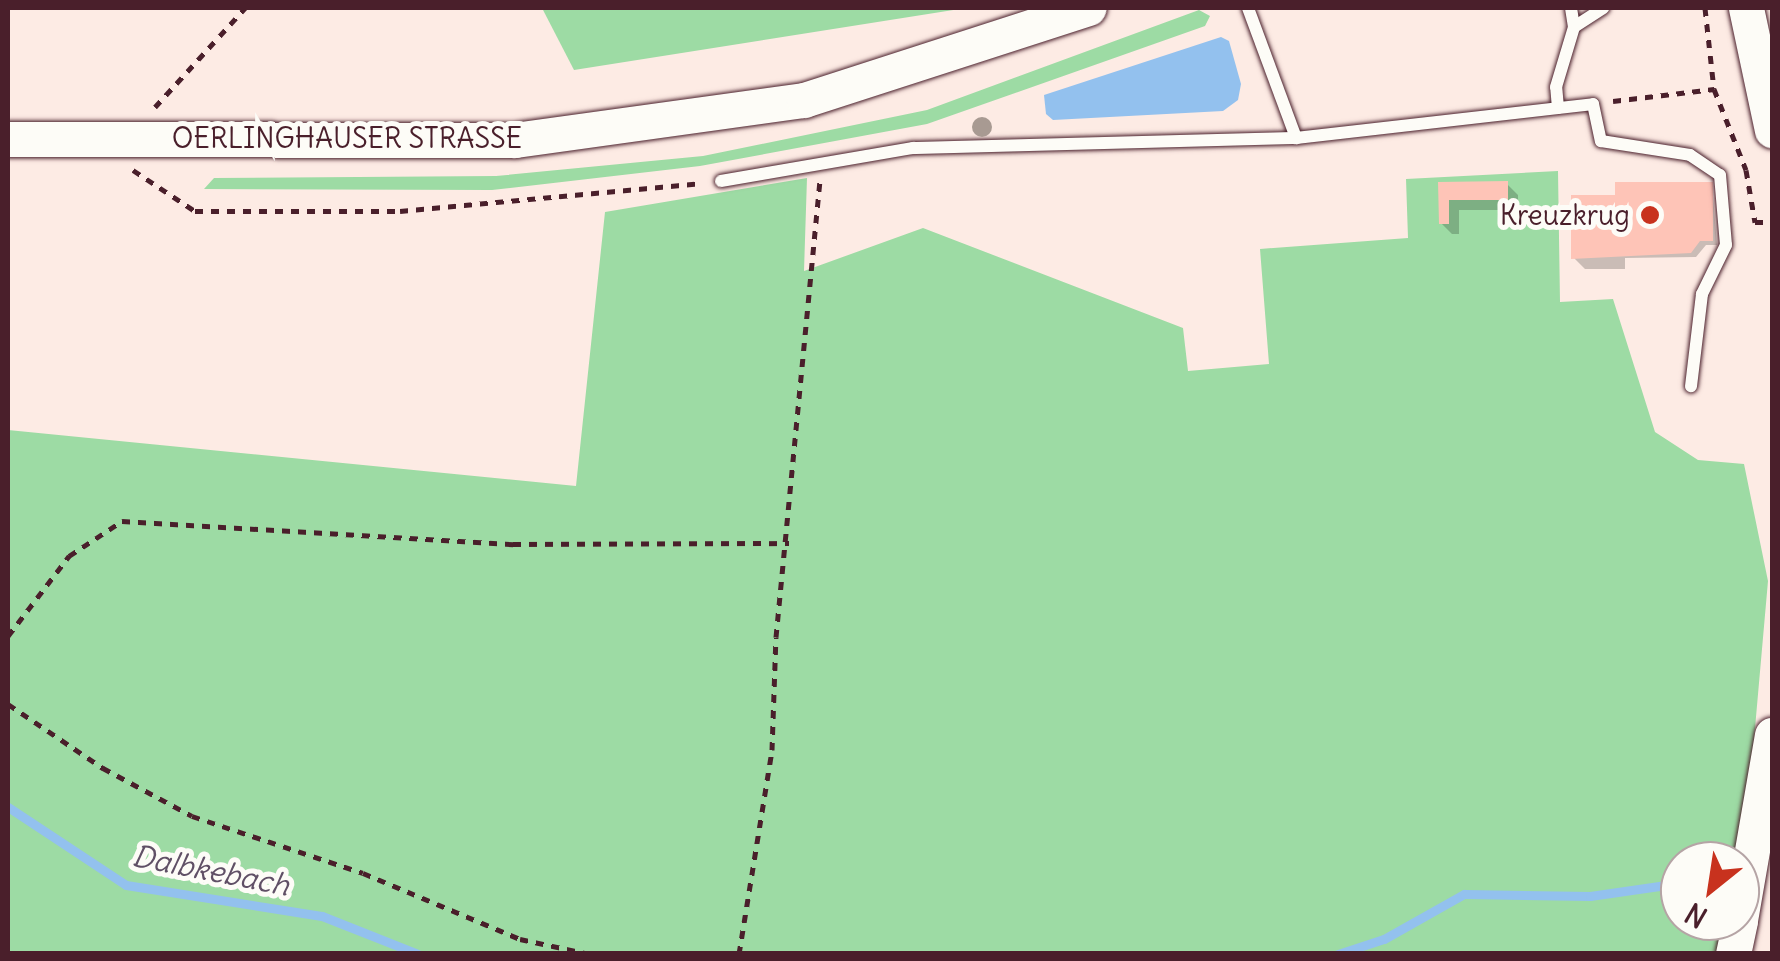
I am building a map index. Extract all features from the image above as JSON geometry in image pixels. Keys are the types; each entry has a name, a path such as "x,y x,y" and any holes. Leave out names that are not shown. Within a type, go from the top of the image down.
{"main road":[{"name":"OERLINGHAUSER STRASSE","path":"8,139 128,154 514,140 804,100 1089,8"},
{"path":"1746,8 1768,83 1772,130"},
{"path":"1754,841 1772,735"}],"lane":[{"path":"1248,8 1296,138"},
{"path":"1558,108 1556,87 1574,27 1570,8"},
{"path":"1574,27 1603,8"},
{"path":"721,181 913,148 1296,138 1593,104 1600,141 1690,155 1720,175 1726,245 1702,294 1691,386"}],"path":[{"path":"245,8 128,154 195,211 400,211 721,181"},
{"path":"1704,8 1714,89 1746,170 1755,222 1772,222"},
{"path":"1593,104 1714,89"},
{"path":"738,954 772,750 776,637 789,543 820,193"},
{"path":"8,636 69,556 122,521 513,544 789,543"},
{"path":"8,704 103,768 192,816 363,874 520,939 590,954"}],"green space":[{"path":"542,8 966,8 574,70"},
{"path":"1199,10 1210,16 1205,26 927,124 700,166 492,190 204,189 214,178 496,176 703,156 927,110"},
{"path":"1558,171 1560,302 1613,299 1655,432 1698,460 1744,464 1768,581 1745,841 1660,841 1660,941 1723,941 1720,953 8,953 8,430 576,486 605,212 807,178 804,271 923,228 1183,328 1188,371 1269,364 1260,249 1408,238 1406,179"}],"water":[{"path":"1221,37 1229,41 1241,84 1238,100 1223,111 1053,120 1046,114 1044,95"}],"building":[{"path":"1508,181 1508,200 1449,200 1449,224 1439,224 1438,182"},
{"path":"1615,182 1713,182 1713,241 1700,241 1691,253 1571,259 1571,195 1615,195"}],"waterway":[{"name":"Dalbkebach","path":"8,807 126,885 322,916 418,954"},
{"name":"Dalbkebach","path":"1338,954 1384,939 1464,894 1590,896 1660,886"}],"place":[{"name":"Kreuzkrug","path":"1650,215"}]}
